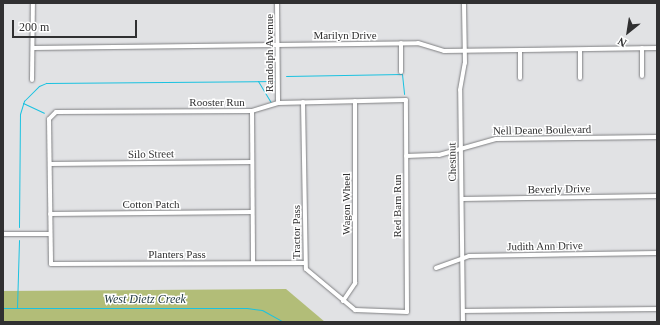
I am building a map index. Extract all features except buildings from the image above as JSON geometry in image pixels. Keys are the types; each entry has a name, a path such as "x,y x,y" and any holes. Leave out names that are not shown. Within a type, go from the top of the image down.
{"street":[{"path":"32,80 33,3"},
{"name":"Randolph Avenue","path":"277,3 278,102"},
{"name":"Chestnut","path":"463,322 460,90 464,50 464,3"},
{"path":"401,43 401,72"},
{"name":"Marilyn Drive","path":"33,48 401,43 464,50 580,50 657,48"},
{"path":"642,48 642,76"},
{"path":"520,50 520,78"},
{"path":"580,50 580,78"},
{"name":"Rooster Run","path":"50,164 51,114 252,111 278,102 355,102 406,100"},
{"name":"Red Barn Run","path":"406,100 407,312"},
{"name":"Tractor Pass","path":"303,102 304,263 311,274 343,301 360,312 407,312"},
{"name":"Wagon Wheel","path":"343,301 356,283 355,102"},
{"path":"252,111 253,263"},
{"name":"Nell Deane Boulevard","path":"406,156 439,156 496,139 657,137"},
{"name":"Silo Street","path":"50,164 252,162"},
{"path":"3,234 50,234 50,164"},
{"name":"Beverly Drive","path":"462,199 657,196"},
{"name":"Cotton Patch","path":"50,214 252,212"},
{"name":"Planters Pass","path":"50,234 51,264 304,263"},
{"name":"Judith Ann Drive","path":"436,268 462,259 657,253"},
{"path":"463,311 657,309"}],"green space":[{"path":"286,289 325,322 3,322 3,291"}],"waterway":[{"path":"286,76 402,74 404,94"},
{"path":"258,81 271,103"},
{"path":"19,227 20,114 24,101 39,86 46,83 274,81"},
{"path":"23,103 44,113"},
{"path":"17,308 19,240"},
{"name":"West Dietz Creek","path":"3,308 247,308 262,310 284,322"}]}
